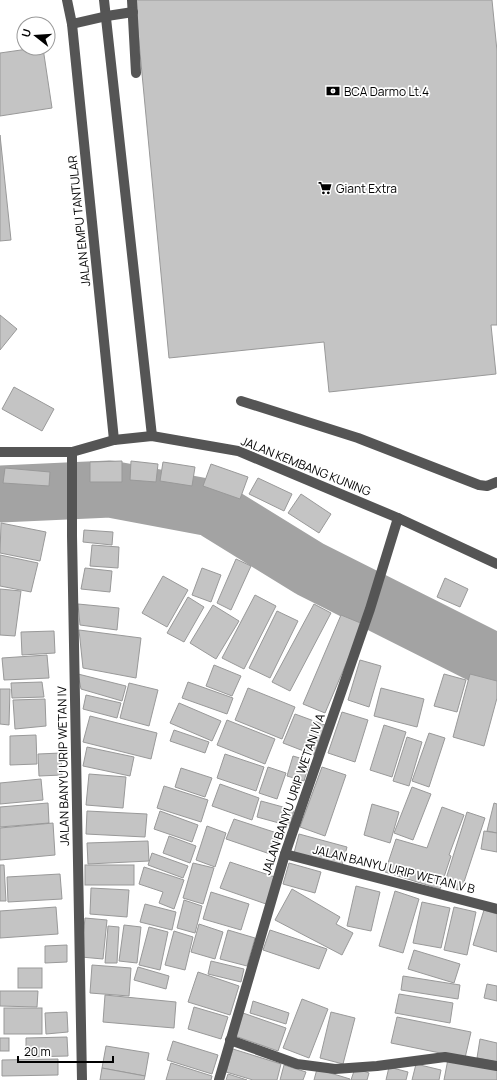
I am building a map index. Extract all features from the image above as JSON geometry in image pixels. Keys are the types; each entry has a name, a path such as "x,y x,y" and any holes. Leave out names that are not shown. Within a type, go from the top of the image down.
{"street":[{"name":"JALAN EMPU TANTULAR","path":"67,0 72,24 114,440"},
{"path":"104,0 107,16 152,436"},
{"path":"132,0 136,73"},
{"path":"72,24 133,12"},
{"path":"241,400 358,438 479,485 487,486 497,482"},
{"name":"JALAN KEMBANG KUNING","path":"0,452 72,452 114,440 152,436 238,451 398,518 497,564"},
{"name":"JALAN BANYU URIP WETAN IV","path":"72,452 72,536 82,1080"},
{"name":"JALAN BANYU URIP WETAN IV A","path":"219,1080 284,854 370,609 398,518"},
{"name":"JALAN BANYU URIP WETAN V B","path":"284,854 497,909"},
{"path":"230,1040 297,1064 335,1068 377,1066 445,1057 497,1066"}],"building":[{"name":"Giant Extra","path":"135,0 492,0 497,51 497,325 491,325 496,374 329,392 324,342 169,358"},
{"path":"16,51 16,56 44,56 52,108 0,116 0,53"},
{"path":"0,135 11,240 0,241"},
{"path":"0,315 17,329 0,350"},
{"path":"14,387 54,409 42,431 2,409"},
{"path":"122,461 122,482 90,482 90,462"},
{"path":"131,461 158,464 156,482 130,480"},
{"path":"163,462 195,467 192,486 160,481"},
{"path":"211,464 248,477 240,499 203,486"},
{"path":"5,468 50,472 49,486 3,483"},
{"path":"258,478 292,494 284,511 249,494"},
{"path":"301,494 331,514 319,533 288,513"},
{"path":"1,523 46,532 40,561 0,553"},
{"path":"84,530 113,532 112,545 83,542"},
{"path":"92,545 119,547 118,568 90,566"},
{"path":"0,555 38,563 31,592 0,586"},
{"path":"236,559 251,566 231,610 217,603"},
{"path":"85,568 112,571 110,592 81,589"},
{"path":"202,568 221,575 211,602 192,595"},
{"path":"163,576 188,590 167,627 142,613"},
{"path":"445,578 468,589 460,607 437,597"},
{"path":"0,589 21,591 15,636 0,635"},
{"path":"255,595 276,606 244,669 222,658"},
{"path":"188,597 204,607 184,642 167,633"},
{"path":"78,604 119,608 117,630 80,625"},
{"path":"314,604 331,613 290,691 272,682"},
{"path":"213,605 239,621 216,659 190,643"},
{"path":"277,611 298,621 270,678 249,668"},
{"path":"341,615 363,624 325,713 303,704"},
{"path":"79,630 141,638 136,678 83,668"},
{"path":"54,631 55,653 22,655 21,632"},
{"path":"47,655 49,678 4,680 2,658"},
{"path":"360,660 381,666 369,707 348,700"},
{"path":"214,665 241,676 232,696 206,686"},
{"path":"78,674 126,686 122,701 81,689"},
{"path":"444,674 466,680 457,712 434,706"},
{"path":"470,674 497,681 497,698 484,746 453,737"},
{"path":"42,682 44,697 12,698 11,683"},
{"path":"188,682 233,698 227,714 182,698"},
{"path":"129,683 158,690 149,726 120,718"},
{"path":"248,688 295,707 282,739 235,720"},
{"path":"381,688 424,699 417,727 374,716"},
{"path":"0,689 10,689 9,725 0,724"},
{"path":"86,695 121,703 117,718 83,709"},
{"path":"45,699 46,726 15,729 13,700"},
{"path":"179,703 221,721 212,741 170,723"},
{"path":"342,712 368,720 355,762 328,753"},
{"path":"295,714 325,725 314,755 283,743"},
{"path":"90,716 157,733 151,759 83,742"},
{"path":"227,720 275,739 265,764 217,745"},
{"path":"384,725 406,732 392,777 370,770"},
{"path":"174,730 209,742 205,753 170,741"},
{"path":"429,733 445,738 429,787 412,781"},
{"path":"36,735 37,764 10,765 10,736"},
{"path":"407,737 422,742 409,786 393,781"},
{"path":"87,747 134,757 130,776 83,766"},
{"path":"61,753 62,775 39,776 38,754"},
{"path":"225,754 264,767 256,791 217,778"},
{"path":"293,756 310,761 304,781 287,776"},
{"path":"268,767 286,773 277,799 259,793"},
{"path":"322,767 346,775 325,836 300,827"},
{"path":"181,768 212,778 205,797 175,787"},
{"path":"89,774 126,777 123,808 86,805"},
{"path":"41,779 43,800 0,804 0,783"},
{"path":"220,784 259,798 252,820 212,806"},
{"path":"164,786 208,800 201,822 157,808"},
{"path":"412,787 431,794 413,840 394,833"},
{"path":"261,801 294,810 290,826 257,817"},
{"path":"48,803 49,823 0,827 0,807"},
{"path":"494,803 497,804 497,833 487,831"},
{"path":"372,804 399,812 390,843 364,835"},
{"path":"442,807 464,815 449,855 451,856 440,889 385,872 396,839 427,848"},
{"path":"87,811 147,814 145,837 86,834"},
{"path":"160,811 198,825 192,842 154,829"},
{"path":"467,812 485,818 461,891 444,885"},
{"path":"234,819 280,834 273,855 226,839"},
{"path":"53,823 55,855 0,860 0,828"},
{"path":"207,826 226,833 215,867 196,860"},
{"path":"484,831 497,833 497,852 481,849"},
{"path":"299,834 347,847 342,866 294,853"},
{"path":"169,836 196,846 190,863 163,853"},
{"path":"148,841 149,861 88,864 87,843"},
{"path":"152,853 188,866 183,878 148,865"},
{"path":"230,862 275,877 266,904 220,888"},
{"path":"193,863 214,868 203,904 183,898"},
{"path":"289,863 321,872 315,893 283,884"},
{"path":"0,865 4,865 6,901 0,901"},
{"path":"85,865 134,865 134,885 85,885"},
{"path":"144,867 184,880 174,909 159,903 163,892 139,884"},
{"path":"60,874 62,899 8,902 7,877"},
{"path":"356,886 380,892 371,931 347,926"},
{"path":"91,888 129,890 127,917 90,914"},
{"path":"292,889 340,917 336,924 353,933 342,955 275,920"},
{"path":"395,891 419,899 403,953 379,946"},
{"path":"211,892 249,904 241,930 203,919"},
{"path":"184,900 202,906 195,933 177,928"},
{"path":"422,902 450,908 441,948 413,943"},
{"path":"145,904 176,912 172,930 140,922"},
{"path":"56,907 58,934 0,938 0,911"},
{"path":"454,907 476,912 467,955 444,950"},
{"path":"484,910 497,914 497,952 473,945"},
{"path":"85,918 107,920 103,959 81,957"},
{"path":"199,924 223,932 215,959 191,952"},
{"path":"124,925 141,927 137,963 119,961"},
{"path":"108,926 119,927 117,963 105,963"},
{"path":"149,927 168,932 160,970 139,965"},
{"path":"228,930 255,938 247,966 220,959"},
{"path":"270,930 327,949 319,969 263,950"},
{"path":"174,931 193,937 185,970 165,965"},
{"path":"67,945 67,962 45,963 45,946"},
{"path":"414,950 460,964 454,983 408,969"},
{"path":"211,961 244,969 241,982 208,974"},
{"path":"92,965 131,968 129,996 90,993"},
{"path":"138,967 169,976 166,989 134,980"},
{"path":"18,968 42,968 42,988 18,988"},
{"path":"198,972 239,986 230,1015 188,1002"},
{"path":"403,976 460,985 458,999 401,990"},
{"path":"487,984 497,986 497,1001 484,998"},
{"path":"0,991 38,991 37,1007 0,1006"},
{"path":"399,994 453,1003 450,1023 395,1013"},
{"path":"105,995 176,1002 174,1028 103,1022"},
{"path":"302,999 328,1009 309,1058 283,1048"},
{"path":"253,1001 289,1013 286,1024 250,1013"},
{"path":"194,1007 228,1017 221,1039 188,1029"},
{"path":"4,1008 42,1008 42,1034 4,1034"},
{"path":"67,1012 68,1032 46,1034 45,1013"},
{"path":"331,1012 355,1018 343,1064 320,1058"},
{"path":"243,1013 286,1028 278,1051 235,1036"},
{"path":"397,1017 471,1032 465,1058 391,1043"},
{"path":"67,1037 68,1056 26,1057 26,1038"},
{"path":"0,1038 9,1038 9,1051 0,1051"},
{"path":"480,1039 497,1043 497,1062 477,1058"},
{"path":"173,1041 218,1055 212,1074 167,1060"},
{"path":"106,1046 149,1053 145,1076 102,1068"},
{"path":"233,1049 281,1064 277,1080 253,1080 226,1072"},
{"path":"58,1059 58,1075 2,1076 2,1060"},
{"path":"448,1059 497,1069 497,1080 444,1080"},
{"path":"171,1063 212,1076 211,1080 166,1080"},
{"path":"416,1064 441,1070 439,1080 412,1080"},
{"path":"284,1065 306,1072 303,1080 280,1080"},
{"path":"389,1067 408,1072 406,1080 386,1080"},
{"path":"102,1068 145,1076 144,1080 100,1080"},
{"path":"355,1068 369,1073 367,1080 351,1080"},
{"path":"317,1069 350,1079 350,1080 314,1080"},
{"path":"228,1074 247,1080 226,1080"}],"waterway":[{"path":"0,494 110,489 211,508 310,569 497,663"}],"place":[{"name":"BCA Darmo Lt.4","path":"333,91"},
{"name":"Giant Extra","path":"325,188"}]}
